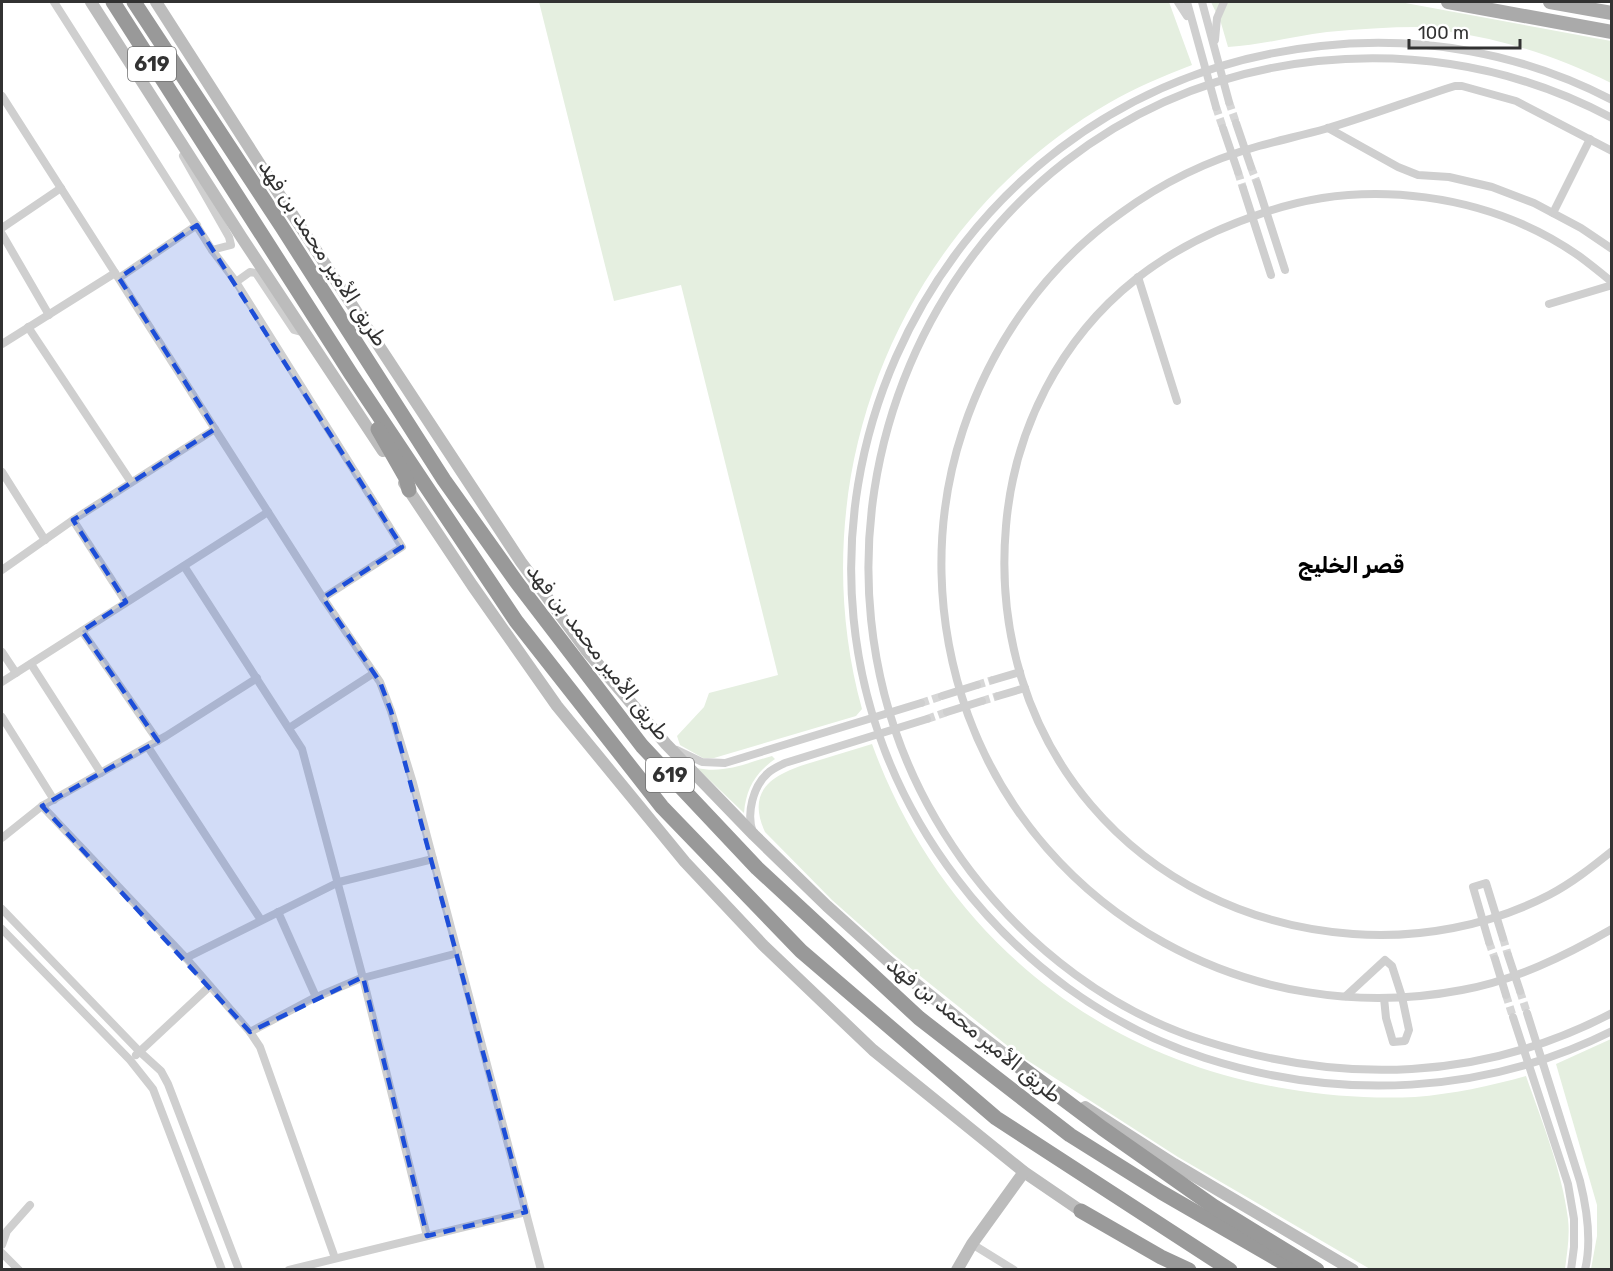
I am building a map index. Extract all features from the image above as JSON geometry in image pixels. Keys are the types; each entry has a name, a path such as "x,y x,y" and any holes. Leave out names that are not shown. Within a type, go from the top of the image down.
{"highway":[{"name":"طريق الأمير محمد بن فهد","path":"113,2 363,391 524,630 662,807 801,951 996,1118 1230,1269"},
{"name":"طريق الأمير محمد بن فهد","path":"134,2 444,480 518,585 642,746 757,868 919,1018 1070,1135 1161,1192 1296,1269"},
{"path":"363,391 367,408 406,478 409,490"},
{"path":"1014,1062 1102,1128 1213,1206 1317,1269"},
{"path":"1081,1211 1161,1257 1188,1269"}],"main road":[{"path":"90,2 472,585 557,705 685,862 763,945 873,1050 1024,1172 1170,1269"},
{"path":"156,2 276,191 521,562 586,650 666,744 826,906 888,961 1014,1062 1174,1164 1353,1269"},
{"path":"1448,2 1611,32"},
{"path":"1550,2 1611,13"},
{"path":"957,1269 972,1244 1024,1172"}],"street":[{"path":"54,2 213,250 236,282 402,547 323,598"},
{"path":"1202,2 1225,80 1229,102"},
{"path":"1214,47 1217,18 1224,2"},
{"path":"1183,3 1216,106"},
{"path":"1611,100 1565,79 1516,62 1455,48 1367,42 1293,48 1259,55 1206,70 1160,87 1114,111 1071,139 1016,185 970,235 935,281 908,329 888,373 872,423 859,479 853,536 853,604 865,685 891,764 912,810 943,860 973,900 1013,942 1054,979 1101,1010 1153,1039 1215,1061 1266,1074 1353,1086 1405,1086 1484,1076 1542,1060 1611,1031"},
{"path":"1611,118 1559,93 1520,79 1453,63 1367,58 1296,64 1261,70 1167,101 1122,124 1080,152 1043,181 1005,217 948,290 922,336 903,379 887,427 874,482 868,537 868,603 880,682 905,758 926,802 956,851 985,890 1024,932 1064,966 1109,997 1151,1020 1190,1036 1243,1053 1310,1066 1354,1070 1394,1071 1481,1061 1538,1045 1611,1013"},
{"path":"1611,151 1516,101 1455,86 1328,128 1233,154 1197,168 1158,188 1091,236 1060,267 1023,310 988,368 971,405 957,447 947,492 942,541 942,598 952,665 965,707 991,768 1016,810 1057,860 1109,908 1168,946 1215,968 1284,987 1346,996 1402,998 1466,989 1502,980 1559,958 1611,929"},
{"path":"2,96 267,512 374,673 384,692 400,736 541,1269"},
{"path":"1236,123 1251,167"},
{"path":"1222,128 1238,172"},
{"path":"1328,128 1398,167 1418,175 1449,177 1492,187 1534,203 1581,228 1611,249"},
{"path":"175,133 198,185 229,237 231,244 213,250"},
{"path":"1552,213 1590,139"},
{"path":"1257,183 1285,270"},
{"path":"2,228 61,188"},
{"path":"1243,188 1271,275"},
{"path":"1611,283 1579,256 1508,218 1456,203 1401,195 1352,195 1319,199 1266,212 1223,227 1191,243 1138,277 1104,308 1062,360 1027,428 1018,457 1008,502 1004,569 1009,633 1025,688 1039,724 1057,757 1089,804 1119,835 1146,860 1199,891 1238,909 1279,923 1328,932 1394,935 1430,932 1497,916 1554,892 1588,870 1611,851"},
{"path":"2,344 197,225"},
{"path":"2,234 49,315"},
{"path":"236,282 250,272 256,273 294,330 305,333"},
{"path":"1138,277 1177,401"},
{"path":"1549,304 1611,283"},
{"path":"28,327 131,482"},
{"path":"2,570 73,520 215,429"},
{"path":"2,471 45,540"},
{"path":"2,682 267,512"},
{"path":"73,520 126,602"},
{"path":"184,566 302,749 339,882 426,1236"},
{"path":"82,631 158,741"},
{"path":"2,652 16,673"},
{"path":"31,664 101,773"},
{"path":"993,680 1020,672"},
{"path":"289,728 374,673"},
{"path":"2,836 42,806 148,747 256,678"},
{"path":"942,696 977,685"},
{"path":"998,696 1025,688"},
{"path":"947,712 982,701"},
{"path":"666,744 702,762 725,763 921,703"},
{"path":"2,717 54,800"},
{"path":"754,835 750,819 755,793 759,782 769,772 785,763 927,719"},
{"path":"148,747 261,920"},
{"path":"42,806 186,958 250,1032 260,1047 335,1258"},
{"path":"186,958 339,882 433,859"},
{"path":"1489,942 1473,887 1486,883 1503,938"},
{"path":"2,909 161,1071 239,1269"},
{"path":"278,912 316,997"},
{"path":"2,929 129,1060 153,1089 222,1269"},
{"path":"250,1032 316,997 363,978 458,953"},
{"path":"1508,955 1520,991"},
{"path":"1495,959 1506,995"},
{"path":"1346,996 1384,960 1392,966 1409,1030 1405,1041 1394,1042 1386,1018 1384,998"},
{"path":"129,1060 210,986"},
{"path":"1527,1013 1585,1203 1588,1234 1585,1269"},
{"path":"1513,1017 1568,1184 1574,1220 1571,1269"},
{"path":"1568,1184 1580,1181"},
{"path":"2,1245 7,1231 30,1205"},
{"path":"289,1269 526,1212"},
{"path":"972,1244 1014,1269"},
{"path":"2,1253 19,1269"}],"highlighted area":[{"path":"197,225 402,547 323,598 380,682 391,711 526,1212 427,1236 363,977 250,1032 42,806 158,741 82,631 126,602 73,520 215,429 119,278"}],"green space":[{"path":"539,2 1169,2 1192,65 1109,103 1036,154 973,216 922,286 883,364 857,447 844,533 846,621 862,709 856,716 714,758 703,758 680,745 677,736 704,707 709,693 778,675 681,285 614,301"},
{"path":"1211,2 1400,2 1611,41 1611,83 1553,58 1513,45 1472,35 1419,27 1327,32 1228,47 1221,23"},
{"path":"872,744 901,811 938,872 982,927 1032,975 1089,1015 1150,1048 1217,1073 1288,1089 1351,1096 1399,1098 1429,1096 1526,1076 1551,1146 1565,1201 1569,1232 1565,1269 1370,1269 1178,1157 1019,1055 894,955 832,900 765,832 759,815 759,801 763,790 772,781 795,768"},
{"path":"772,756 775,759 762,770 749,789 744,813 697,768 726,769"},
{"path":"1611,1039 1611,1269 1591,1269 1597,1236 1597,1205 1556,1064"}],"tunnel":[{"path":"1229,102 1236,123"},
{"path":"1216,107 1223,128"},
{"path":"1251,167 1257,183"},
{"path":"1238,172 1243,188"},
{"path":"977,685 993,680"},
{"path":"921,703 942,696"},
{"path":"982,701 998,696"},
{"path":"927,719 947,712"},
{"path":"1503,938 1508,955"},
{"path":"1489,942 1495,959"},
{"path":"1520,991 1527,1013"},
{"path":"1506,995 1513,1017"}],"district":[{"name":"قصر الخليج","path":"1351,565"}]}
